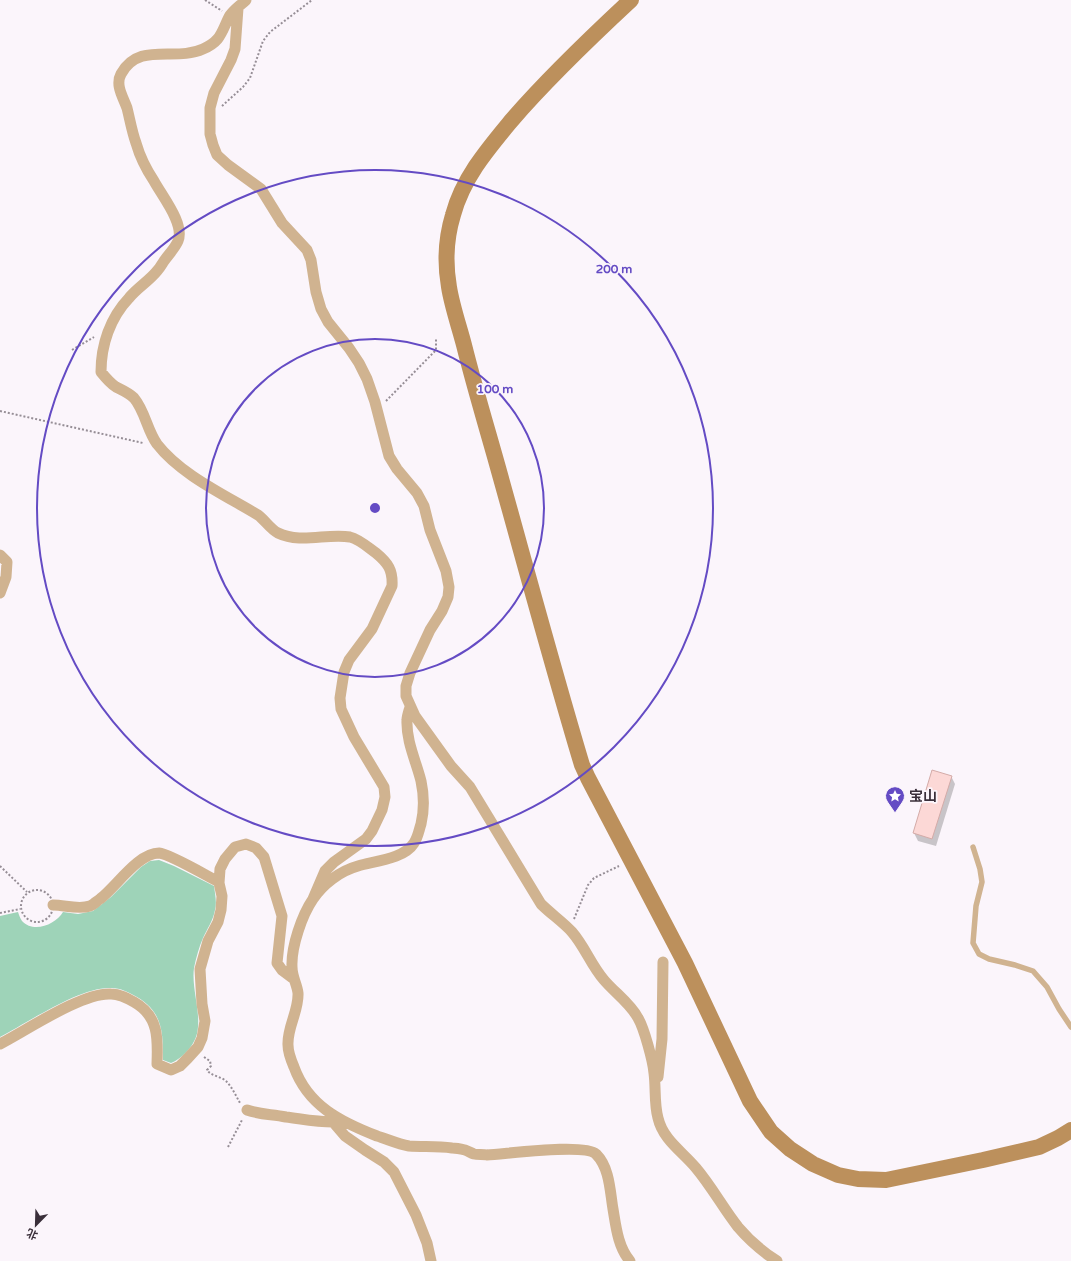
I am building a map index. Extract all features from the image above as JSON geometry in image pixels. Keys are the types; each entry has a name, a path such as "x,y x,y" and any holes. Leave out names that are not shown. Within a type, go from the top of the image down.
{"street":[{"path":"246,0 233,12 224,30 212,45 194,53 148,54 135,58 120,74 118,84 126,106 136,144 142,160 167,202 179,226 180,234 178,241 157,271 119,309 104,340 100,372 115,386 125,391 133,398 144,415 148,429 172,460 228,498 260,517 278,533 291,537 352,537 382,558 391,568 392,586 372,628 349,660 344,672 340,698 341,709 346,721 384,787 385,797 380,816 372,831 366,839 334,862 325,871 305,914 297,936 292,966 298,993 297,1006 291,1025 288,1045 290,1058 303,1087 345,1136 384,1162 394,1172 416,1215 427,1243 431,1261"},
{"path":"631,0 552,76 487,150 478,162 462,191 453,215 448,242 447,264 449,287 476,392 582,765 685,963 750,1101 771,1132 790,1150 813,1164 838,1175 858,1179 886,1180 976,1162 1039,1147 1071,1130"},
{"path":"233,12 235,49 214,93 210,113 210,134 217,155 261,189 282,223 307,250 311,260 316,292 321,309 328,322 359,363 367,379 389,456 397,469 417,493 424,506 430,530 446,571 449,587 448,596 442,611 430,630 410,673 406,686 406,696 410,707 426,733 451,766 470,787 541,904 570,930 603,979 616,994 630,1006 639,1019 654,1073 655,1100 658,1119 664,1134 696,1167 739,1228 763,1251 777,1261"},
{"path":"0,555 7,562 6,577 0,593"},
{"path":"313,898 324,886 344,871 357,866 393,857 406,851 414,844 419,833 422,816 422,799 421,783 409,736 407,720 410,707"},
{"path":"0,1044 56,1013 89,997 110,994 123,996 143,1007 153,1022 158,1039 157,1064 171,1070 180,1066 198,1047 202,1038 205,1021 202,1004 200,969 208,941 218,922 221,910 222,896 219,882 220,869 225,859 235,847 246,844 256,848 264,857 282,916 277,963 282,970 294,979"},
{"path":"53,905 78,908 90,906 107,893 147,855 160,853 219,882"},
{"path":"655,1100 662,1039 663,962"},
{"path":"247,1110 260,1114 286,1116 315,1122 331,1118 408,1146 449,1148 464,1150 474,1154 487,1155 566,1148 583,1149 595,1154 602,1164 608,1180 617,1235 630,1261"}],"lane":[{"path":"973,848 980,869 982,882 976,906 973,943 979,954 989,959 1033,971 1047,987 1071,1027"}],"path":[{"path":"205,0 233,12"},
{"path":"210,113 222,106 243,87 250,78 263,42 270,32 312,0"},
{"path":"72,350 109,329"},
{"path":"377,411 436,350 436,338"},
{"path":"0,411 160,446"},
{"path":"570,930 588,885 594,878 631,860"},
{"path":"0,866 27,892"},
{"path":"35,889 46,892 50,895 53,905 53,911 50,916 41,922 30,921 20,909 22,898 27,892 35,889"},
{"path":"0,913 20,909"},
{"path":"198,1047 210,1061 211,1066 207,1070 209,1073 226,1082 247,1110 228,1147"}],"green space":[{"path":"159,860 214,886 216,904 214,914 200,945 194,968 198,1029 192,1045 186,1053 171,1063 163,1060 162,1032 157,1016 146,1003 137,997 115,988 99,989 70,999 54,1006 0,1037 0,916 18,912 22,921 27,925 38,927 50,924 63,912 78,914 93,911 111,897 141,867 150,861"}],"building":[{"path":"932,770 952,776 932,839 913,833"}],"place":[{"name":"宝山","path":"895,813"}]}
